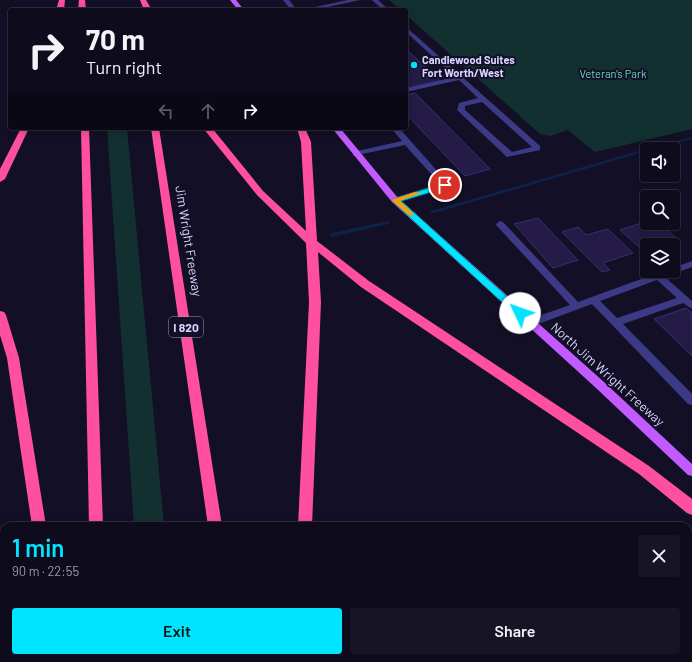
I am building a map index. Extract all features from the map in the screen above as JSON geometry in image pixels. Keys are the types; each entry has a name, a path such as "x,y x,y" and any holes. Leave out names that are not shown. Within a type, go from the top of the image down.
{"highway":[{"path":"0,179 23,130"},
{"path":"85,130 96,522"},
{"name":"Jim Wright Freeway","path":"155,130 214,522"},
{"path":"210,130 260,193 308,239 365,284 644,470 692,508"},
{"path":"302,130 306,142 315,302 305,522"},
{"path":"0,315 13,358 38,522"}],"main road":[{"path":"233,0 239,8"},
{"name":"North Jim Wright Freeway","path":"338,130 395,200 600,385 692,472"}],"street":[{"path":"286,0 292,8"},
{"path":"315,8 357,0"},
{"path":"375,0 381,8"},
{"path":"408,31 537,148 510,155 462,110 462,105 483,99"},
{"path":"408,90 460,78"},
{"path":"395,200 445,185 397,130"},
{"path":"356,154 407,142"},
{"path":"500,224 576,305"},
{"path":"680,268 692,264"},
{"path":"530,323 652,278"},
{"path":"660,278 692,306"},
{"path":"593,299 617,322 692,401"},
{"path":"617,322 684,299"}],"green space":[{"name":"Veteran's Park","path":"389,0 692,0 692,129 595,152 568,130 550,136 540,134 408,17 408,8 399,8"},
{"path":"107,130 127,130 164,522 134,522"}],"building":[{"name":"Candlewood Suites Fort Worth/West","path":"408,51 440,81 408,89"},
{"path":"415,93 490,169 465,176 408,116 408,95"},
{"path":"538,218 578,260 553,268 514,224"},
{"path":"640,223 640,230 667,230 675,237 640,238 640,248 620,230"},
{"path":"578,227 586,235 608,229 633,253 603,263 610,270 602,272 562,232"},
{"path":"686,308 692,313 692,356 654,319"}],"waterway":[{"path":"677,142 692,138"},
{"path":"433,212 640,152"},
{"path":"332,235 387,223"}],"slow traffic":[{"path":"410,214 395,200 418,193"}],"place":[{"name":"Candlewood Suites Fort Worth/West","path":"414,65"}],"route":[{"path":"445,185 395,200 520,313"}]}
